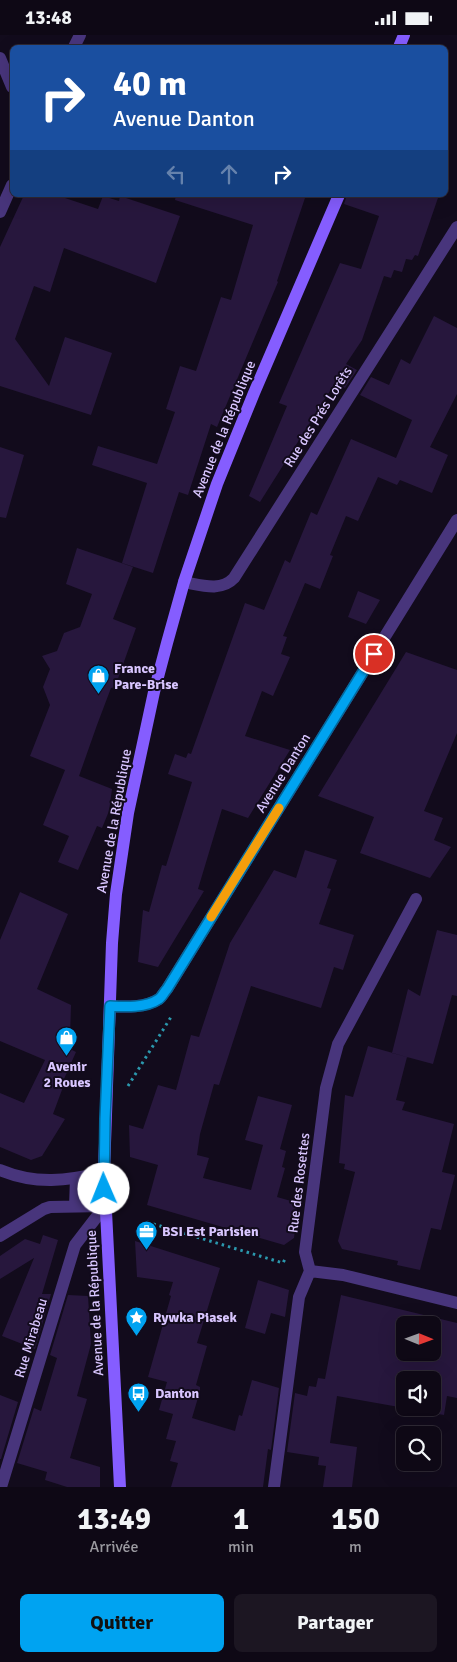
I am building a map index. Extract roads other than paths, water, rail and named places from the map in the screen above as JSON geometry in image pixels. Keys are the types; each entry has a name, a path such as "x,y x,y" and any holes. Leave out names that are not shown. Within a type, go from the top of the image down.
{"main road":[{"name":"Avenue de la République","path":"120,1487 104,1172 110,983 116,894 128,813 154,692 184,582 221,475 338,197"}],"street":[{"path":"0,58 10,82"},
{"path":"0,212 10,190"},
{"name":"Rue des Prés Lorêts","path":"184,582 222,587 234,578 457,227"},
{"name":"Avenue Danton","path":"110,1006 130,1007 148,1003 159,999 167,989 457,520"},
{"name":"Rue des Rosettes","path":"310,1271 305,1252 326,1088 338,1044 416,899"},
{"path":"0,1170 16,1177 46,1181 76,1178 104,1172"},
{"path":"76,1178 76,1206"},
{"path":"0,1237 44,1209 56,1206 105,1206"},
{"name":"Rue Mirabeau","path":"1,1487 75,1245 105,1206"},
{"path":"274,1487 299,1297 310,1271 343,1275 457,1303"}],"place":[{"name":"France Pare-Brise","path":"98,695"},
{"name":"Avenir 2 Roues","path":"67,1057"},
{"name":"BSI Est Parisien","path":"146,1250"},
{"name":"Rywka Piasek","path":"137,1336"},
{"name":"Danton","path":"139,1412"}]}
